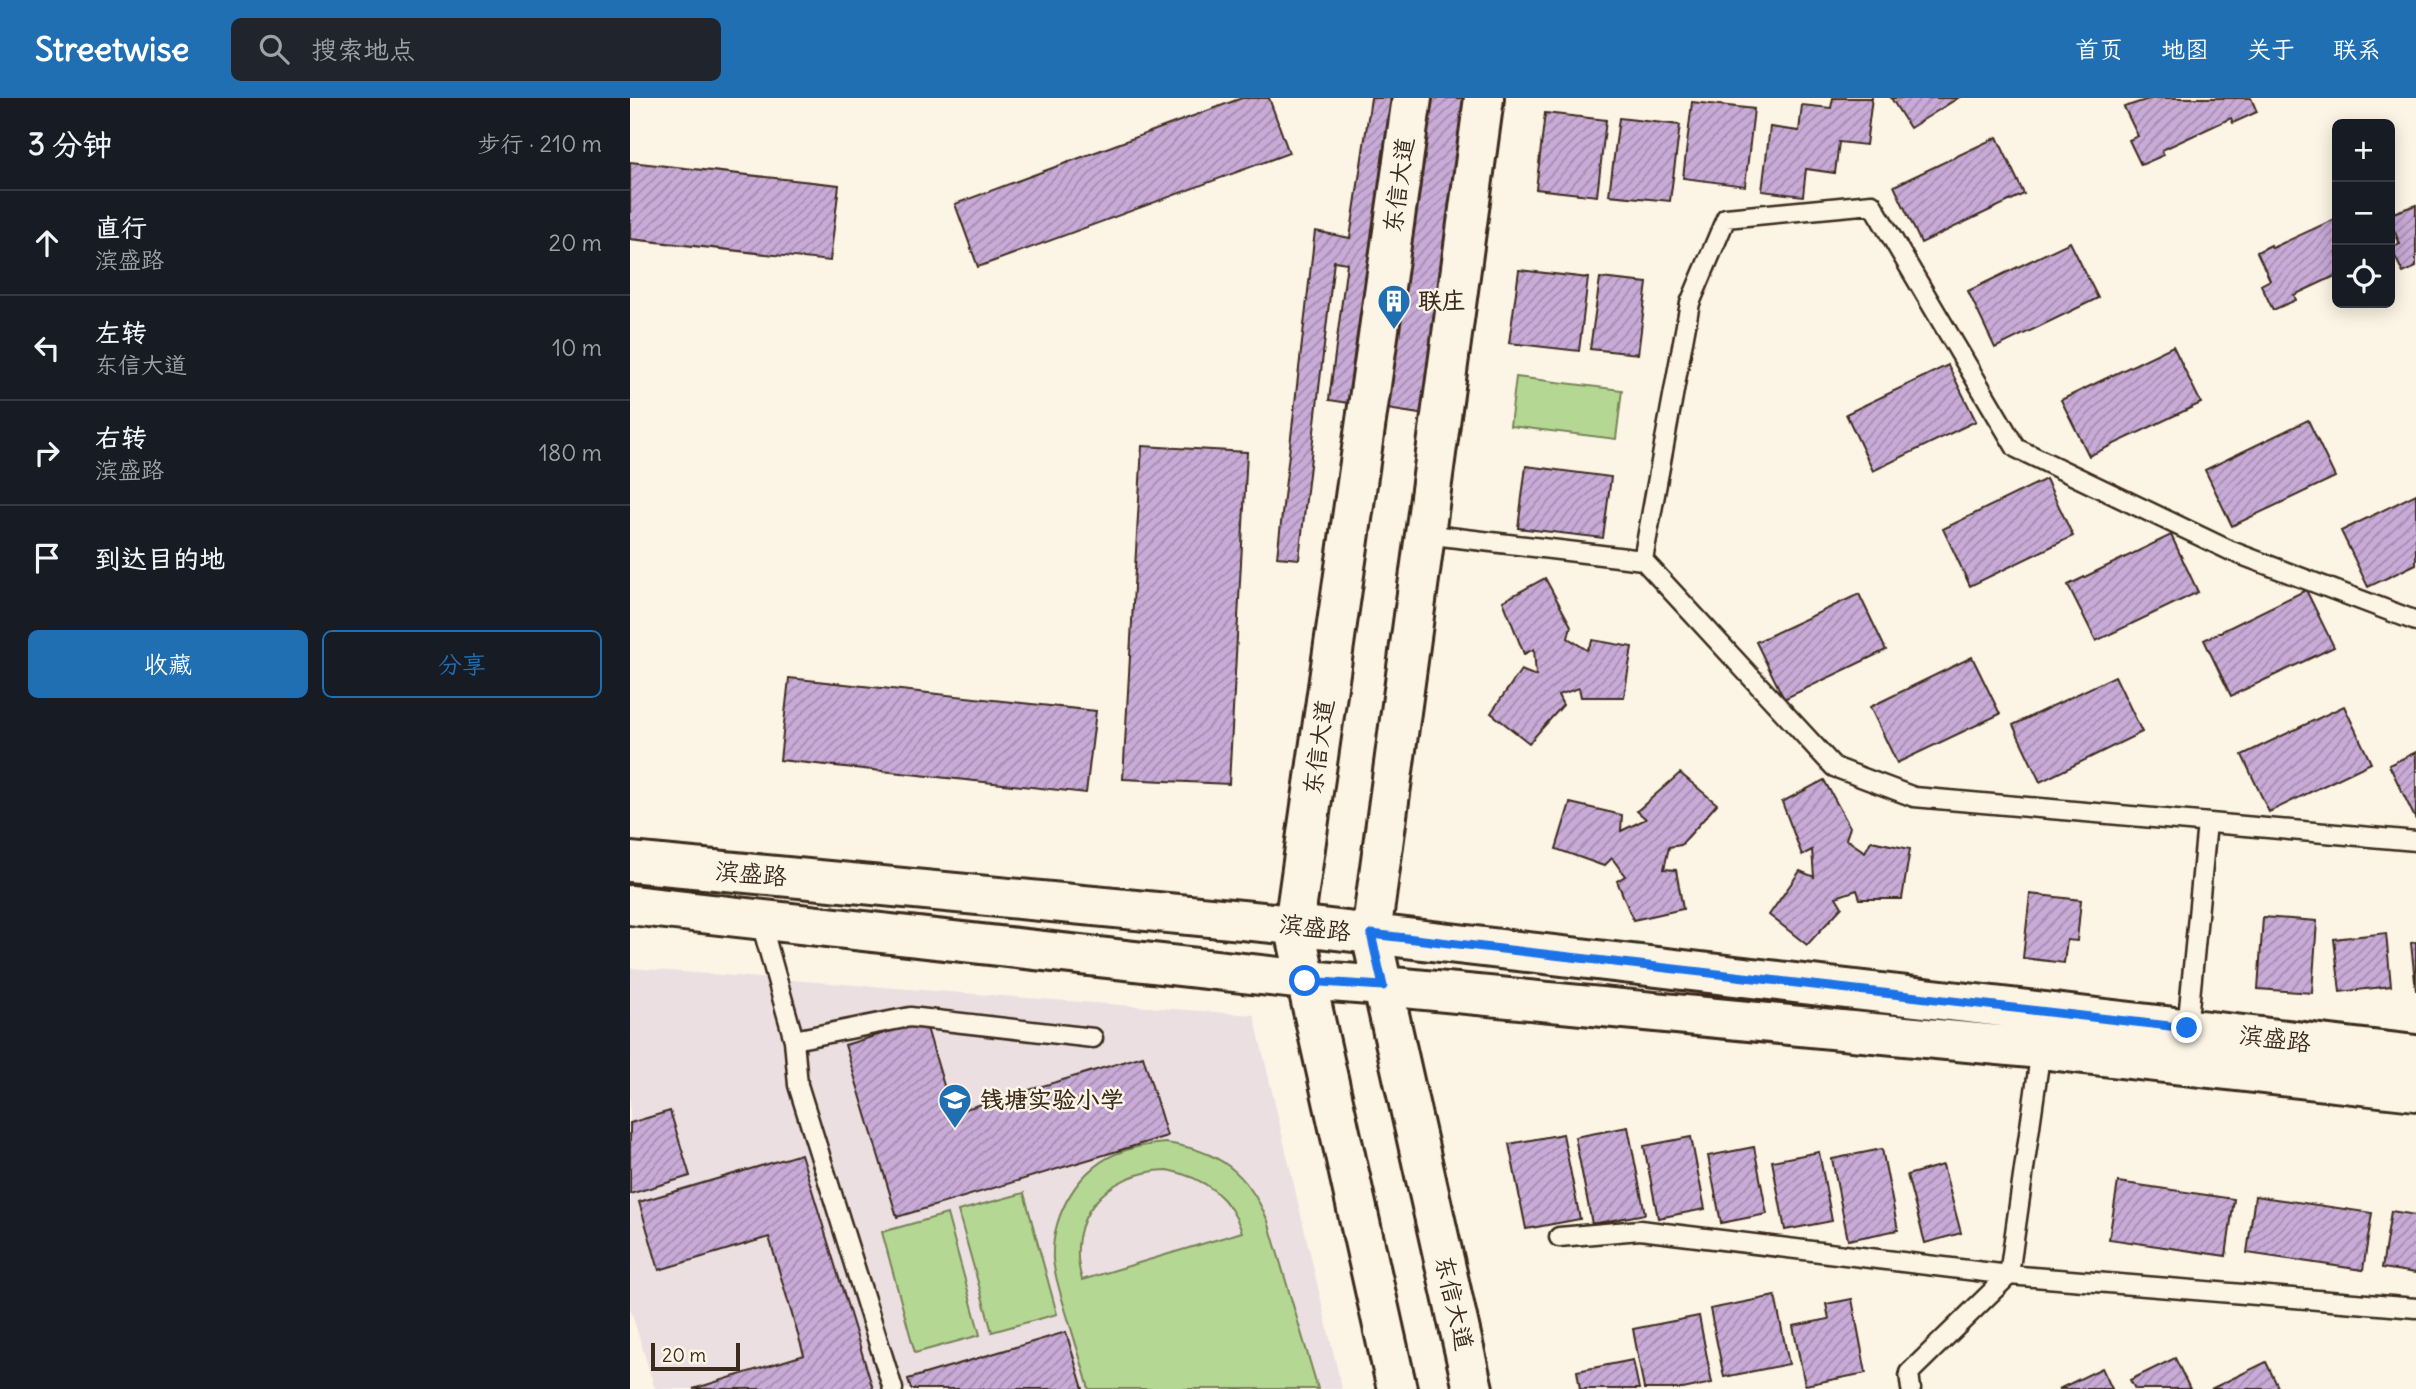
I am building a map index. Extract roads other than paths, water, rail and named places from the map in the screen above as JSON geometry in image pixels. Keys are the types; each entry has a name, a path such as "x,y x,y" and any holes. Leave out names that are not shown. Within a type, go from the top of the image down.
{"main road":[{"name":"东信大道","path":"1397,1389 1294,925 1412,98"},
{"name":"东信大道","path":"1473,1389 1371,934 1484,98"},
{"name":"滨盛路","path":"630,862 1294,925 2416,1055"},
{"name":"滨盛路","path":"630,905 1305,981 1383,986 2041,1049 2416,1091"}],"lane":[{"path":"1643,560 1690,303 1726,218 1872,205 2016,448 2231,551 2416,621"},
{"path":"1424,534 1643,560 1834,767 1914,797 2416,841"},
{"path":"2187,1028 2207,822"},
{"path":"760,919 794,1040 798,1085 893,1389"},
{"path":"794,1040 910,1017 1093,1038"},
{"path":"1911,1389 1909,1373 2009,1275 2041,1049"},
{"path":"1559,1237 1640,1230 2009,1275 2416,1308"}],"place":[{"name":"联庄","path":"1394,331"},
{"name":"钱塘实验小学","path":"955,1130"}]}
